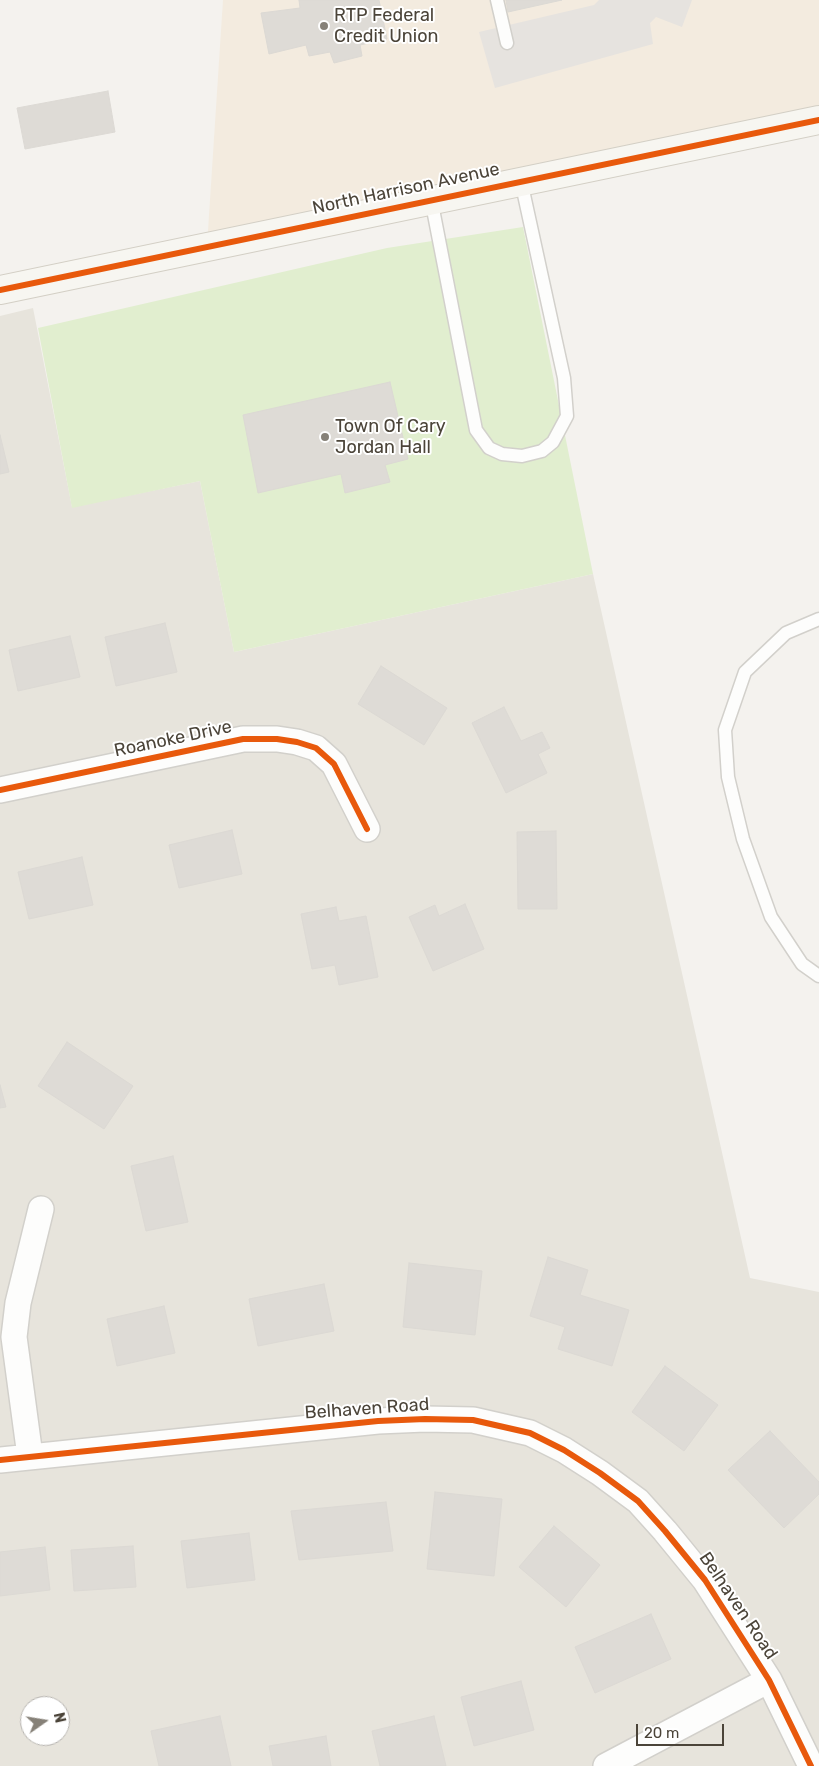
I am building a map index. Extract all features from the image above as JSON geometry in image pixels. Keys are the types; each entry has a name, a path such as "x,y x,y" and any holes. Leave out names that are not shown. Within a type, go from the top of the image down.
{"main road":[{"name":"North Harrison Avenue","path":"0,290 819,120"}],"street":[{"name":"Roanoke Drive","path":"0,790 243,739 277,738 316,748 334,764 367,829"},
{"path":"30,1456 14,1337 18,1303 41,1209"},
{"name":"Belhaven Road","path":"0,1460 378,1421 425,1419 473,1420 530,1434 564,1450 638,1501 705,1580 769,1680 811,1766"},
{"path":"606,1766 769,1680"}],"lane":[{"path":"497,0 507,43"},
{"path":"432,199 476,430 489,448 502,454 522,456 542,451 553,442 567,416 564,378 521,181"},
{"path":"819,619 786,633 744,672 725,730 728,777 743,839 770,916 802,964 819,976"}],"shaded area":[{"path":"223,0 819,0 819,120 207,246"},
{"path":"599,0 692,0 682,27 656,17 650,23 653,44 495,88 479,32 594,5"},
{"path":"33,308 72,507 200,481 234,652 593,574 750,1278 819,1292 819,1766 0,1766 0,316"}],"green space":[{"path":"523,227 593,574 234,652 200,481 72,508 38,328 387,248"}],"building":[{"name":"RTP Federal Credit Union","path":"299,0 379,0 387,39 360,45 362,56 334,63 330,52 309,56 306,45 269,54 261,13 300,8"},
{"path":"506,0 562,0 508,12"},
{"path":"108,91 115,132 25,149 17,108"},
{"name":"Town Of Cary Jordan Hall","path":"390,382 408,459 385,465 390,482 345,493 341,474 258,493 243,415"},
{"path":"0,435 9,472 0,474"},
{"path":"165,623 177,672 116,686 105,637"},
{"path":"70,636 80,677 18,691 9,650"},
{"path":"381,666 447,708 424,745 358,704"},
{"path":"504,707 521,741 542,732 550,748 538,754 547,773 506,793 472,723"},
{"path":"232,830 242,874 179,888 169,845"},
{"path":"556,831 557,909 518,909 517,832"},
{"path":"82,857 93,905 29,919 18,872"},
{"path":"465,904 484,949 433,971 409,917 435,905 439,916"},
{"path":"336,907 339,921 366,916 378,977 339,985 335,965 312,969 301,914"},
{"path":"67,1042 133,1086 104,1129 38,1086"},
{"path":"0,1085 6,1107 0,1108"},
{"path":"173,1156 188,1222 146,1231 131,1166"},
{"path":"548,1257 588,1270 580,1295 629,1310 612,1366 558,1349 565,1327 530,1316"},
{"path":"409,1263 482,1271 475,1335 403,1327"},
{"path":"324,1284 334,1331 258,1346 249,1299"},
{"path":"164,1306 175,1353 117,1366 107,1319"},
{"path":"665,1366 718,1405 684,1451 632,1412"},
{"path":"770,1431 819,1482 819,1494 784,1528 728,1470"},
{"path":"435,1492 502,1499 494,1576 427,1569"},
{"path":"386,1502 393,1551 299,1560 291,1511"},
{"path":"554,1526 600,1565 566,1607 519,1567"},
{"path":"249,1533 255,1580 187,1588 181,1541"},
{"path":"133,1546 136,1587 74,1591 71,1550"},
{"path":"45,1547 50,1590 0,1596 0,1552"},
{"path":"651,1614 671,1659 595,1693 575,1647"},
{"path":"521,1681 534,1730 474,1746 461,1697"},
{"path":"220,1716 231,1766 159,1766 151,1731"},
{"path":"434,1716 446,1766 380,1766 372,1731"},
{"path":"326,1736 331,1766 273,1766 269,1746"}],"cycle path":[{"path":"0,290 819,120"},
{"path":"0,790 243,739 277,739 297,742 316,748 334,764 367,829"},
{"path":"0,1460 378,1421 425,1419 473,1420 530,1433 564,1450 600,1473 638,1501 665,1531 705,1580 769,1680 811,1766"}],"place":[{"name":"RTP Federal Credit Union","path":"324,26"},
{"name":"Town Of Cary Jordan Hall","path":"325,437"}]}
